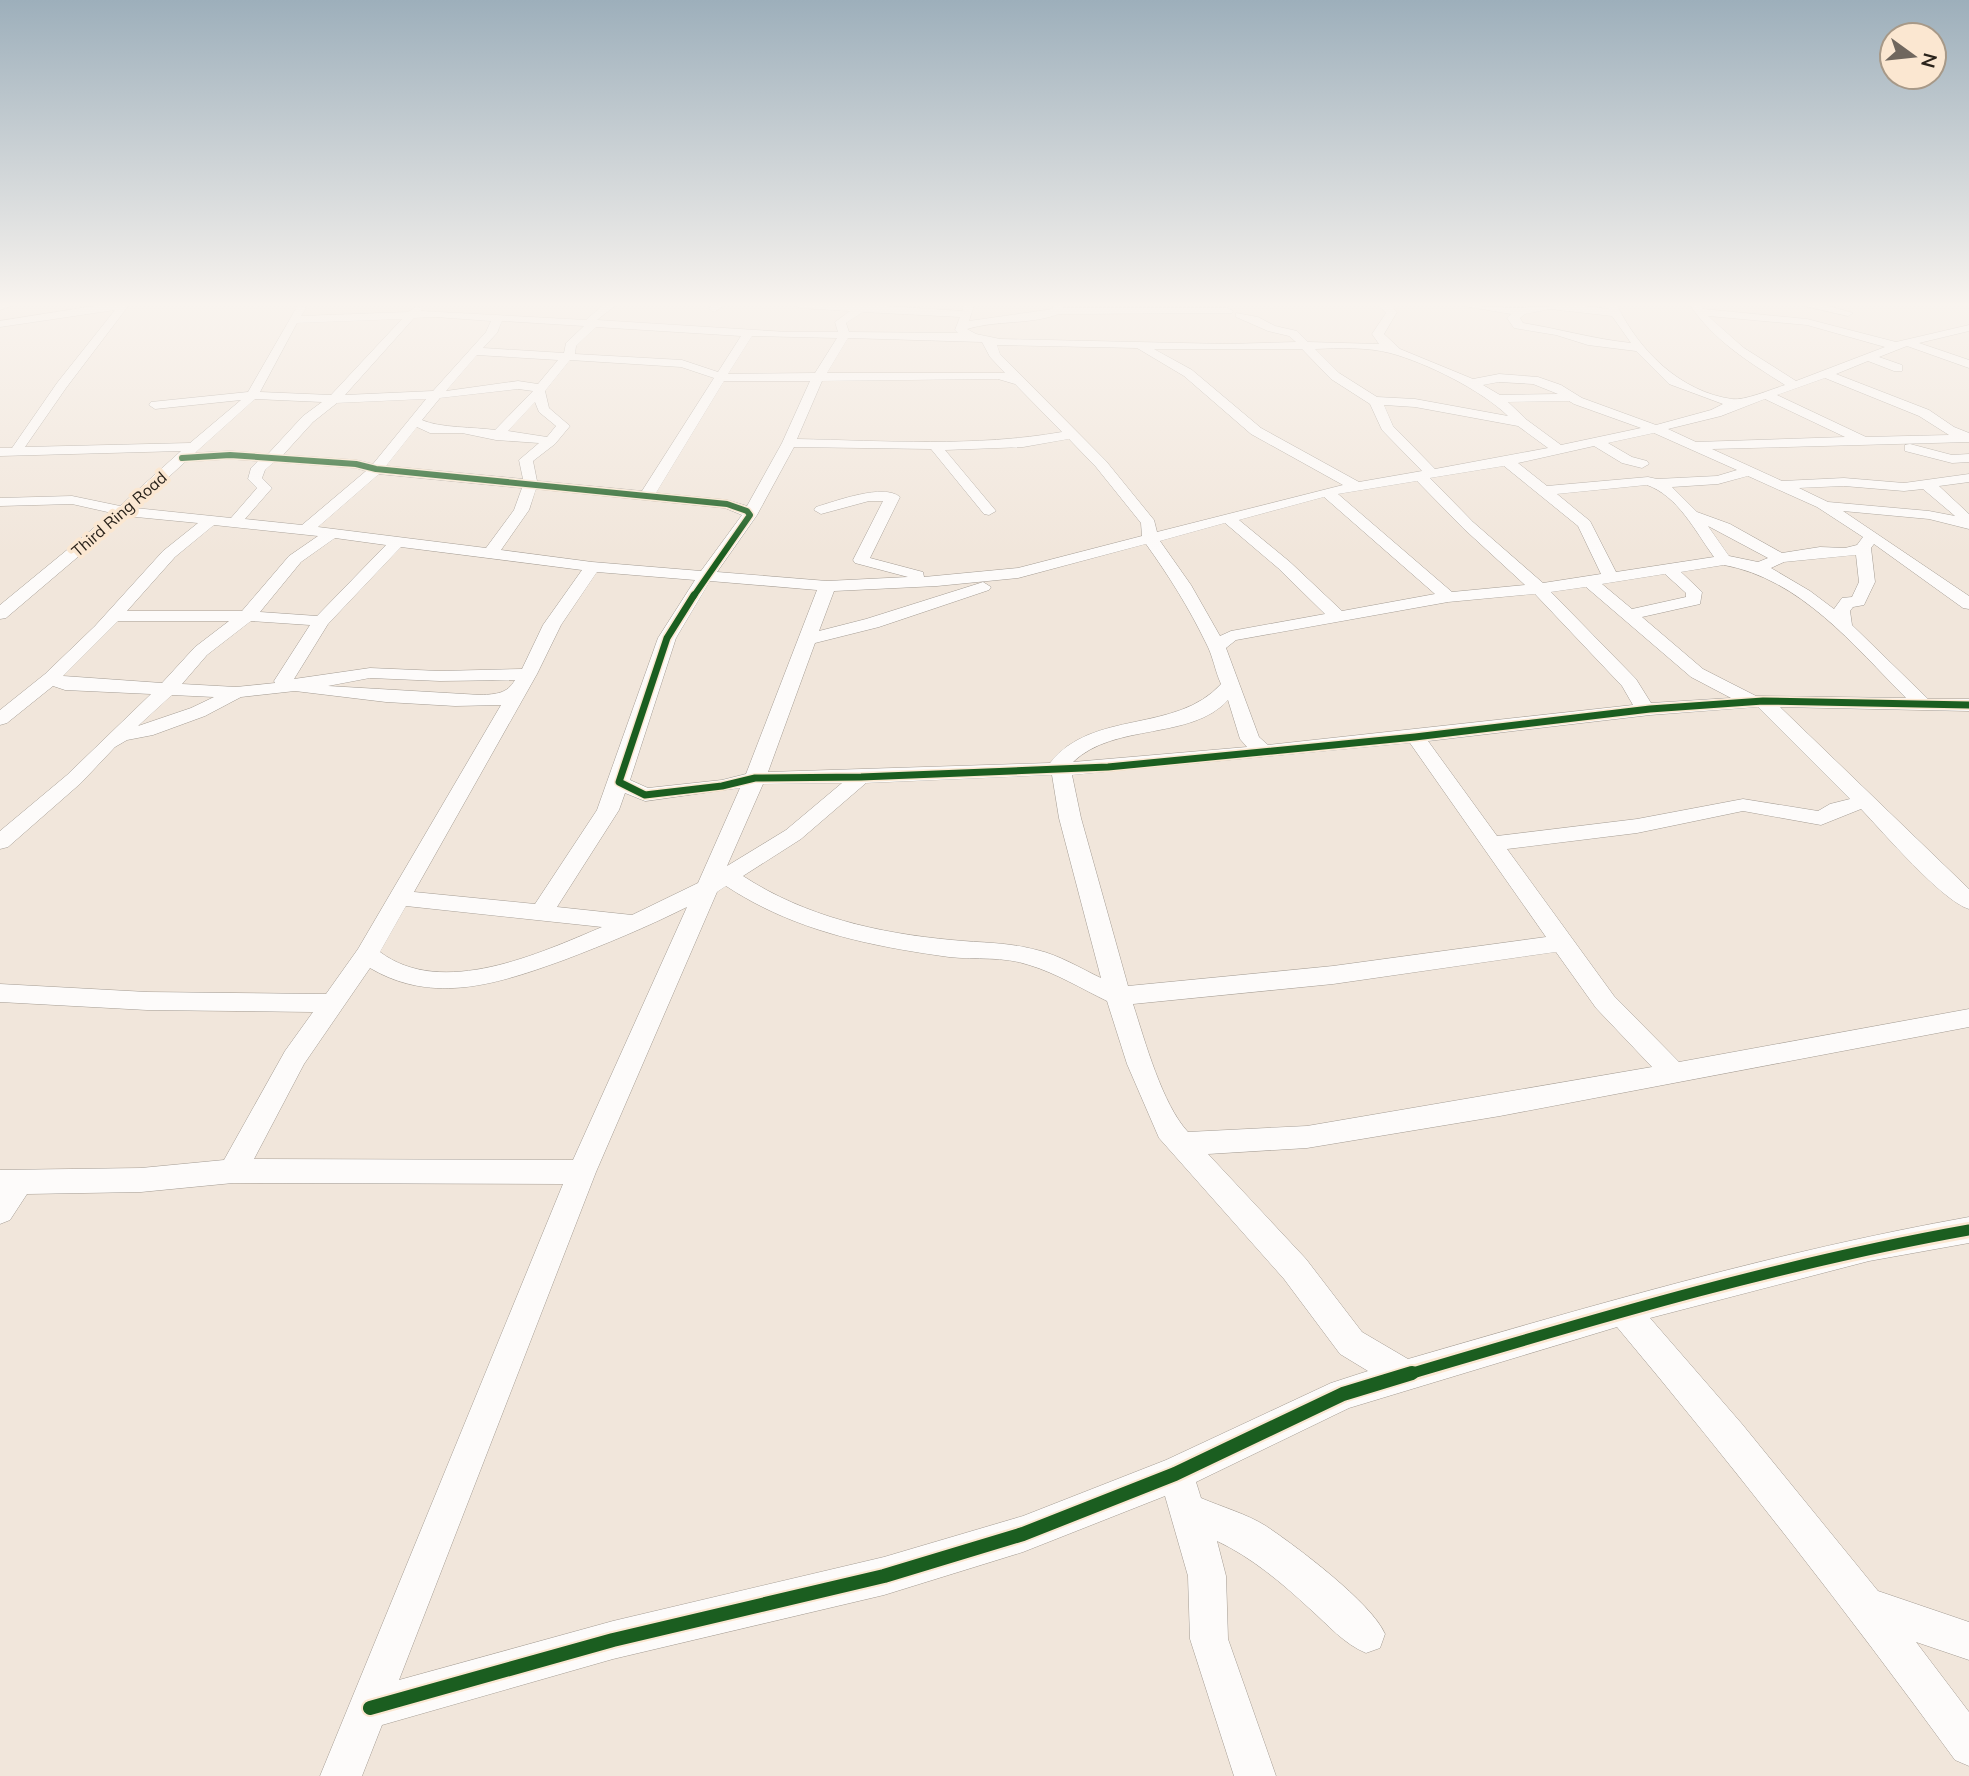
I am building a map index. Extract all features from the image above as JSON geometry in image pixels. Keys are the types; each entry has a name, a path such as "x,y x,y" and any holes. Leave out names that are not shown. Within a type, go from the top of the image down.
{"street":[{"path":"16,451 60,388"},
{"name":"Third Ring Road","path":"0,614 124,511 238,411 257,388"},
{"path":"234,523 265,488 255,480 258,468 283,448 308,419 344,388"},
{"path":"306,530 376,469 442,388"},
{"path":"155,405 252,395 334,399 436,394 492,388"},
{"path":"531,388 540,390"},
{"path":"647,495 697,421 713,388"},
{"path":"540,914 608,810 667,638 705,576 750,515 789,443 813,388"},
{"path":"1025,388 1101,464 1149,523 1150,538 1183,584 1217,647 1250,739 1262,751"},
{"path":"1205,388 1256,431 1356,486"},
{"path":"1354,388 1380,408 1387,426 1468,525 1539,589 1629,683 1644,706 1650,709"},
{"path":"1480,388 1558,449"},
{"path":"1557,388 1693,445 1822,504 1867,542 1969,604"},
{"path":"1691,388 1734,404"},
{"path":"0,502 72,500 124,511 332,533 592,567 827,586 937,581 1018,573 1327,492 1507,461 1654,429 1716,413 1734,404 1789,388"},
{"path":"1859,388 1924,414 1949,430 1969,437"},
{"path":"496,436 540,390"},
{"path":"490,554 513,521 530,484 526,460 550,441 563,426 543,409 540,390"},
{"path":"1767,395 1862,441"},
{"path":"1497,399 1573,397"},
{"path":"1374,401 1415,403 1522,423"},
{"path":"1818,443 1806,427 1820,419"},
{"path":"416,422 429,429 462,429 496,436 550,441"},
{"path":"789,443 935,446 1023,443 1070,435"},
{"path":"1693,445 1969,437"},
{"path":"1890,440 1952,459 1969,458"},
{"path":"1596,442 1627,460 1642,464"},
{"path":"935,446 989,512"},
{"path":"0,452 187,453 356,464 376,469 727,504 747,511 750,515"},
{"path":"1507,461 1585,524 1609,577"},
{"path":"1544,491 1648,481 1659,483 1718,480 1749,471"},
{"path":"1779,484 1844,482 1904,487 1969,478"},
{"path":"1659,483 1691,515 1724,560"},
{"path":"1927,485 1943,496 1969,523"},
{"path":"1327,492 1448,597"},
{"path":"821,510 867,497 893,497 861,560 937,581"},
{"path":"1822,504 1929,515 1969,523"},
{"path":"1691,515 1725,527 1780,558"},
{"path":"1228,518 1284,565 1338,617"},
{"path":"0,719 29,694 58,681 154,570 210,521"},
{"path":"0,842 74,779 108,743 167,689 201,652 247,616 295,559 332,533"},
{"path":"289,686 283,681 321,621 398,541"},
{"path":"1760,567 1780,558 1820,552 1845,553 1867,542"},
{"path":"1844,629 1841,611 1848,602 1858,601 1867,582 1867,542"},
{"path":"1217,647 1231,636 1448,597 1539,589 1724,560 1739,561 1776,575 1820,606 1923,704"},
{"path":"233,1171 294,1058 367,954 523,684 552,625 592,567"},
{"path":"1628,615 1694,600 1694,592 1670,570"},
{"path":"805,639 864,627 915,608 1001,582 1018,573"},
{"path":"1590,582 1697,673 1757,701 1969,901"},
{"path":"341,1776 583,1172 718,881 805,639 827,586"},
{"path":"116,616 247,616 321,621"},
{"path":"58,681 237,692 370,673 523,684"},
{"path":"1231,685 1226,694 1211,705 1083,743 1067,754 1060,764 1070,818 1118,996 1140,1064 1169,1130 1295,1269 1351,1343 1406,1375"},
{"path":"108,743 121,735 146,731 198,712 237,692"},
{"path":"619,782 645,795 722,786 755,778 861,777 1108,767 1415,737 1650,709 1757,701 1969,705"},
{"path":"1415,737 1605,1002 1673,1072"},
{"path":"367,954 378,965 396,972 438,980 463,981 502,972 636,923 718,881 786,840 861,777"},
{"path":"1490,844 1637,826 1743,805 1821,818 1837,808 1865,802"},
{"path":"718,881 825,925 860,934 953,949 1001,950 1037,958 1118,996 1333,975 1562,943"},
{"path":"398,898 636,923"},
{"path":"0,993 147,1001 333,1003"},
{"path":"1182,1144 1307,1137 1500,1105 1969,1018"},
{"path":"0,1210 9,1182 141,1180 233,1171 583,1172"},
{"path":"370,1708 614,1640 896,1572 1023,1534 1175,1474 1343,1394 1406,1375 1623,1311 1869,1248 1969,1230"},
{"path":"1623,1311 1730,1436 1866,1606 1969,1746"},
{"path":"1175,1474 1207,1576 1209,1639 1255,1776"},
{"path":"1187,1510 1251,1538 1314,1587 1366,1634"},
{"path":"1866,1606 1969,1641"}],"cycle path":[{"path":"182,458 230,455 356,464 376,469 727,504 747,511 750,515 705,577 667,638 619,782 645,795 722,786 755,778 861,777 1108,767 1415,737 1650,709 1763,701 1969,705"},
{"path":"370,1708 613,1640 884,1576 1023,1534 1175,1474 1343,1394 1406,1375 1623,1311 1869,1248 1969,1230"}]}
